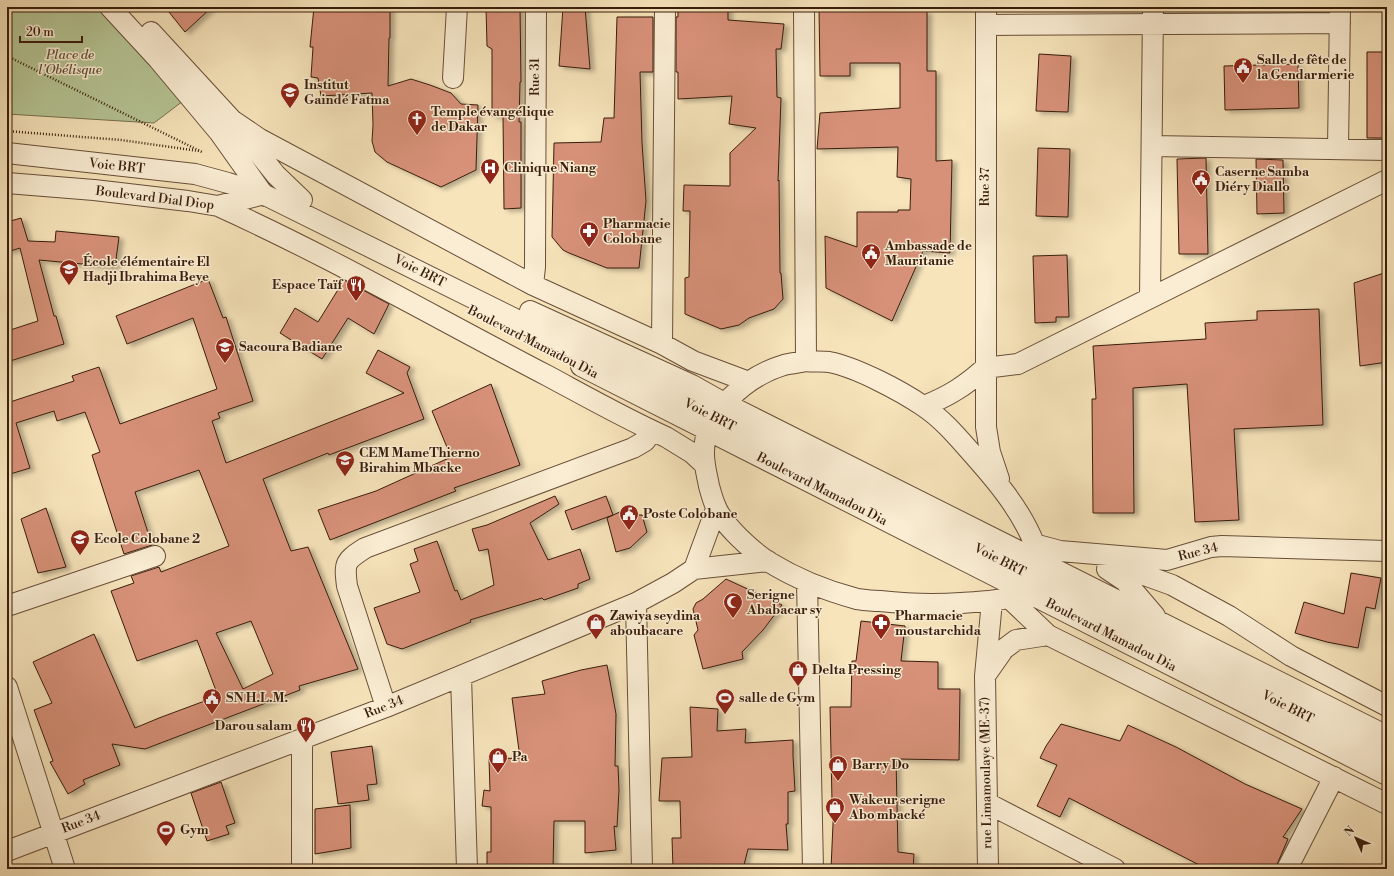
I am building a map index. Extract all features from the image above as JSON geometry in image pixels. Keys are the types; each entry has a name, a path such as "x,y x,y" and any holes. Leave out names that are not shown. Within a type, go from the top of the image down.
{"street":[{"path":"110,7 158,59 302,200"},
{"path":"129,7 225,126 262,194"},
{"path":"453,78 457,7"},
{"name":"Rue 31","path":"534,276 536,7"},
{"path":"662,344 665,7"},
{"path":"804,7 806,361"},
{"path":"986,16 1340,15 1338,150"},
{"name":"Rue 37","path":"986,16 986,427 990,452 1004,492"},
{"path":"1150,298 1153,16"},
{"path":"225,126 228,160 228,183 218,206 300,245 666,437 692,453 705,465"},
{"path":"225,126 267,143 534,276 693,361 749,382"},
{"path":"1152,146 1387,150"},
{"name":"Voie BRT","path":"7,153 195,174 262,194"},
{"path":"924,406 941,399 967,384 985,368 1018,364 1387,180"},
{"name":"Boulevard Dial Diop","path":"7,183 94,190 218,206 262,194 286,195 302,200"},
{"name":"Boulevard Mamadou Dia","path":"262,194 312,227 716,417 1387,775"},
{"name":"Boulevard Mamadou Dia","path":"302,200 535,314 692,385 716,417 1022,579 1162,623 1387,736"},
{"path":"1022,579 958,603 902,604 858,599 807,582 768,561 750,548 734,533 716,509 706,473 704,452 716,417 749,382 766,372 784,365 806,361 829,362 856,371 901,392 924,406 945,424 988,472 1016,509 1022,579 1048,635"},
{"path":"386,707 347,586 345,569 350,558 365,548 633,448 645,441 652,431"},
{"path":"716,509 694,569 768,561"},
{"name":"Rue 34","path":"1022,579 1060,551 1167,560 1211,547 1222,546 1387,551"},
{"path":"1086,554 1125,581 1162,623"},
{"path":"1086,554 1172,585 1229,616 1291,656 1387,706"},
{"path":"7,606 155,556"},
{"name":"Rue 34","path":"7,851 386,707 636,603 673,583 694,569"},
{"name":"Voie BRT","path":"1022,579 1387,757"},
{"name":"rue Limamoulaye (ME-37)","path":"988,869 985,676 1022,579"},
{"path":"807,582 813,869"},
{"path":"636,603 642,869"},
{"path":"985,676 1004,649 1016,640 1048,635 1387,804"},
{"path":"461,676 467,869"},
{"path":"7,687 12,722 54,833 65,869"},
{"path":"302,739 302,869"},
{"path":"1287,869 1334,777"},
{"path":"987,803 1115,869"}],"path":[{"path":"7,56 202,152 121,140 7,131"}],"green space":[{"name":"Place de l'Obélisque","path":"7,7 98,7 183,101 154,123 7,114"}],"building":[{"path":"165,7 212,7 185,32"},
{"path":"314,7 390,7 388,86 411,79 451,93 461,104 478,105 476,170 441,187 387,162 375,152 372,141 372,93 321,96 318,78 311,77 313,47 310,47"},
{"path":"486,7 520,7 521,82 519,122 521,122 521,208 504,209 503,116 492,116 492,49 487,46"},
{"path":"563,7 585,7 590,69 559,66"},
{"path":"678,7 728,7 728,20 784,24 781,49 776,49 777,97 781,98 778,181 779,180 780,273 783,299 774,309 749,318 739,325 721,329 685,314 685,278 689,277 690,211 683,211 684,185 730,186 730,153 756,128 729,124 732,96 678,99 678,72 676,72 676,17 678,17"},
{"path":"819,7 850,7 850,11 927,11 927,71 936,71 936,161 952,160 950,253 923,251 892,321 826,288 825,236 857,247 857,212 898,212 898,210 910,210 911,179 897,177 898,147 817,149 820,113 900,108 900,63 850,63 850,76 820,76"},
{"path":"617,17 653,17 653,72 640,72 642,143 646,201 639,268 607,268 563,250 552,237 554,143 601,142 604,118 614,118"},
{"path":"1367,52 1387,52 1387,138 1367,138"},
{"path":"1039,54 1071,56 1068,112 1036,111"},
{"path":"1298,64 1299,108 1225,110 1224,66"},
{"path":"1038,148 1070,149 1068,217 1036,216"},
{"path":"1206,158 1208,254 1179,254 1177,159"},
{"path":"1256,159 1283,160 1284,213 1257,214"},
{"path":"21,218 28,241 55,242 56,231 119,237 115,267 39,260 54,316 56,316 64,344 7,362 7,331 38,321 20,248 7,252 7,222"},
{"path":"1067,255 1069,317 1056,317 1056,322 1035,323 1033,256"},
{"path":"1387,272 1387,362 1360,366 1354,283"},
{"path":"208,279 223,318 226,317 253,401 218,413 220,418 212,421 226,463 404,393 366,373 378,350 410,367 407,373 424,419 329,455 328,453 263,479 291,551 308,547 358,669 299,686 300,690 145,749 112,744 120,765 83,780 85,784 68,794 50,762 53,761 34,710 52,703 33,662 94,634 135,728 218,696 197,640 137,661 111,591 134,583 131,576 159,567 161,572 229,546 199,470 135,492 152,545 124,554 92,455 100,452 85,412 57,421 54,411 16,423 30,468 7,475 7,403 74,381 72,376 99,367 120,424 217,389 193,318 127,344 116,316","holes":["251,621 273,674 243,689 216,633"]},
{"path":"344,280 389,304 374,334 348,318 322,359 280,333 295,308 318,322"},
{"path":"1319,309 1323,425 1234,429 1239,520 1195,522 1187,384 1133,388 1134,513 1093,513 1092,399 1096,399 1093,346 1206,339 1205,323 1257,320 1257,311"},
{"path":"491,384 520,465 454,488 456,491 330,540 318,510 376,491 451,457 432,411"},
{"path":"555,496 559,504 530,523 548,560 580,549 590,579 578,584 578,588 544,600 542,598 470,620 471,622 402,649 387,644 374,608 420,592 410,564 418,561 414,549 437,541 455,591 457,590 461,600 494,585 488,549 479,551 472,529 487,525"},
{"path":"606,496 613,515 572,530 565,511"},
{"path":"46,508 66,567 38,573 21,519"},
{"name":"Poste Colobane","path":"628,508 631,515 642,515 647,532 630,548 616,552 607,518"},
{"path":"1351,573 1381,578 1375,609 1366,607 1358,648 1327,642 1295,633 1304,602 1344,614"},
{"name":"Serigne Ababacar sy","path":"726,579 782,605 763,630 742,652 743,659 703,669 694,635 698,630 693,609 696,603 703,599"},
{"path":"861,621 905,626 901,661 938,662 938,689 960,689 959,760 896,759 898,852 914,854 913,869 831,869 834,801 832,801 830,707 851,707 852,661 856,661"},
{"path":"607,665 616,714 615,766 618,766 619,790 617,827 614,826 616,850 585,853 585,821 554,821 553,869 487,869 487,852 491,852 491,807 482,806 484,790 490,791 489,759 520,758 512,698 545,694 542,681 581,670"},
{"path":"690,707 718,709 717,731 746,729 745,743 793,740 795,791 788,792 788,824 786,824 788,850 748,849 743,869 673,869 672,838 681,838 680,801 659,801 662,758 692,757"},
{"path":"1061,724 1120,741 1128,725 1176,747 1245,784 1302,809 1283,837 1288,839 1275,869 1207,869 1069,798 1060,817 1037,806 1057,765 1040,758 1046,746"},
{"path":"372,746 377,784 367,785 369,800 338,804 331,752"},
{"path":"221,782 235,823 226,826 229,834 207,841 191,793"},
{"path":"350,805 351,848 315,854 315,809"}],"place":[{"name":"Salle de fête de la Gendarmerie","path":"1243,84"},
{"name":"Institut Gaindé Fatma","path":"290,109"},
{"name":"Temple évangélique de Dakar","path":"417,136"},
{"name":"Clinique Niang","path":"490,185"},
{"name":"Caserne Samba Diéry Diallo","path":"1201,196"},
{"name":"Pharmacie Colobane","path":"589,248"},
{"name":"Ambassade de Mauritanie","path":"871,270"},
{"name":"École élémentaire El Hadji Ibrahima Beye","path":"69,286"},
{"name":"Espace Taïf","path":"356,302"},
{"name":"Sacoura Badiane","path":"225,364"},
{"name":"CEM MameThierno Birahim Mbacke","path":"345,477"},
{"name":"Poste Colobane","path":"629,531"},
{"name":"Ecole Colobane 2","path":"80,556"},
{"name":"Serigne Ababacar sy","path":"733,619"},
{"name":"Zawiya seydina aboubacare","path":"596,640"},
{"name":"Pharmacie moustarchida","path":"881,640"},
{"name":"Delta Pressing","path":"798,687"},
{"name":"SN H.L.M.","path":"212,715"},
{"name":"salle de Gym","path":"725,715"},
{"name":"Darou salam","path":"306,743"},
{"name":"Pa","path":"498,774"},
{"name":"Barry Do","path":"838,782"},
{"name":"Wakeur serigne Abo mbacké","path":"835,824"},
{"name":"Gym","path":"166,847"}]}
